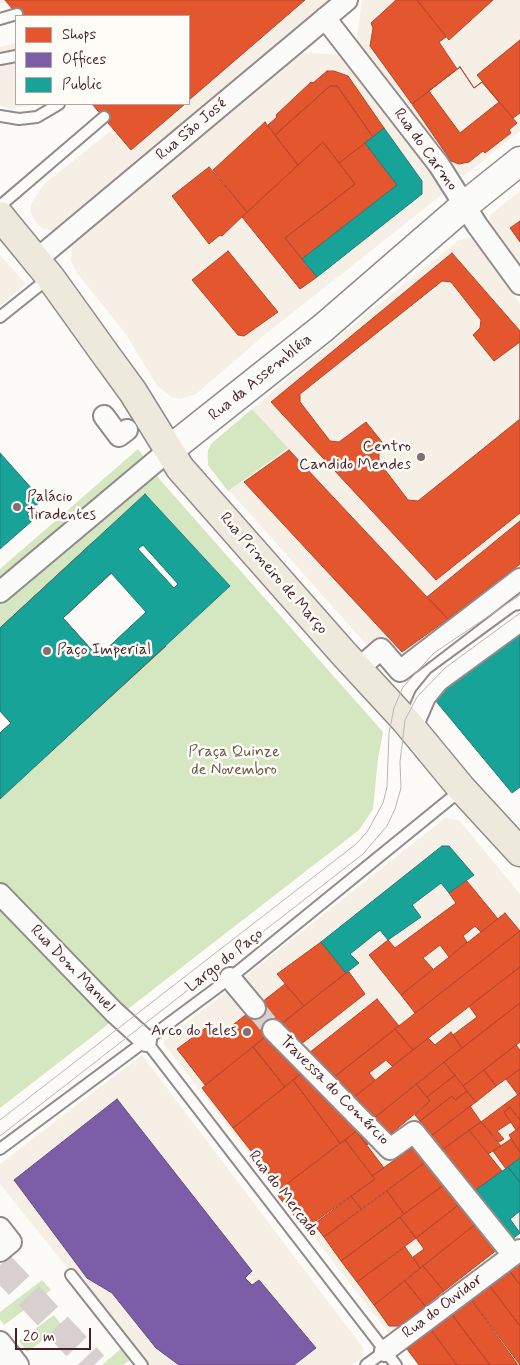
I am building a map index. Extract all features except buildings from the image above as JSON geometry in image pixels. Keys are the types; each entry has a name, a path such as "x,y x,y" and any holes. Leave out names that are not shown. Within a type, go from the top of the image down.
{"main road":[{"name":"Rua Primeiro de Março","path":"0,216 43,268 133,392 180,468 358,669 412,727 462,789 520,852"}],"street":[{"name":"Rua São José","path":"43,268 347,0"},
{"name":"Rua do Carmo","path":"325,18 439,165 477,226 520,284"},
{"name":"Rua da Assembléia","path":"0,592 168,451 323,328 465,205 520,161"},
{"path":"104,416 118,436 126,430"},
{"path":"358,669 381,649 400,671 520,579"},
{"path":"412,727 425,697 438,681 520,621"},
{"name":"Rua Dom Manuel","path":"0,894 114,1012 146,1041"},
{"path":"230,978 255,1008"},
{"name":"Travessa do Comércio","path":"274,1030 390,1149 414,1132 516,1252"},
{"path":"0,1228 12,1242 0,1251"},
{"name":"Rua do Ouvidor","path":"390,1358 516,1252"},
{"path":"0,1342 18,1365"}],"lane":[{"path":"0,19 16,14"},
{"path":"0,59 15,56"},
{"path":"0,116 19,119 37,117 56,106"},
{"path":"0,206 104,117"},
{"name":"Rua São José","path":"0,317 43,268"},
{"name":"Largo do Paço","path":"0,1149 230,978 462,789"},
{"name":"Rua do Mercado","path":"146,1041 390,1358"},
{"path":"71,1275 142,1365"},
{"name":"Rua do Ouvidor","path":"366,1365 390,1358"},
{"path":"0,1359 5,1365"}],"shaded area":[{"path":"0,0 334,0 55,232 42,228 35,221 31,213 31,204 44,184 113,129 93,105 190,105 190,15 18,15 8,3 0,4"},
{"path":"362,0 520,0 520,131 465,175 457,174 356,46"},
{"path":"15,43 15,105 31,105 10,109 0,105 0,47"},
{"path":"298,52 343,55 445,187 444,193 267,333 196,394 180,399 172,397 158,387 125,333 77,273 71,261 72,244 76,237"},
{"path":"520,191 520,268 491,227 489,220 490,215"},
{"path":"470,237 478,242 520,304 520,571 399,662 381,661 211,470 207,458 208,450 212,443 303,366 459,240"},
{"path":"0,255 26,284 0,306"},
{"path":"445,818 459,820 520,894 520,1235 392,1333 387,1331 164,1044 164,1041"},
{"path":"142,1055 364,1349 362,1358 352,1365 145,1365 0,1184 0,1164"}],"green space":[{"path":"252,409 288,448 228,491 208,465 208,450 212,443"},
{"name":"Praça Quinze de Novembro","path":"138,449 161,481 383,732 378,758 373,809 359,830 0,1108 0,799 230,586 145,494 0,628 0,569"},
{"path":"14,1259 21,1269 0,1285 0,1269"},
{"path":"42,1280 51,1290 4,1325 0,1319 0,1312"},
{"path":"54,1315 62,1326 27,1352 19,1341"},
{"path":"122,1348 131,1359 123,1365 102,1365"}],"tunnel":[{"path":"255,1008 273,1030"},
{"path":"0,1265 94,1365"}],"tram line":[{"path":"0,1120 356,844 367,832 383,803 387,787 389,733 394,708 403,687 434,653 520,595"},
{"path":"0,1136 363,854 387,826 395,809 401,788 400,762 405,720 417,697 445,668 520,613"}],"place":[{"name":"Centro Candido Mendes","path":"421,457"},
{"name":"Palácio Tiradentes","path":"17,507"},
{"name":"Paço Imperial","path":"47,651"},
{"name":"Arco do Teles","path":"247,1032"}]}
